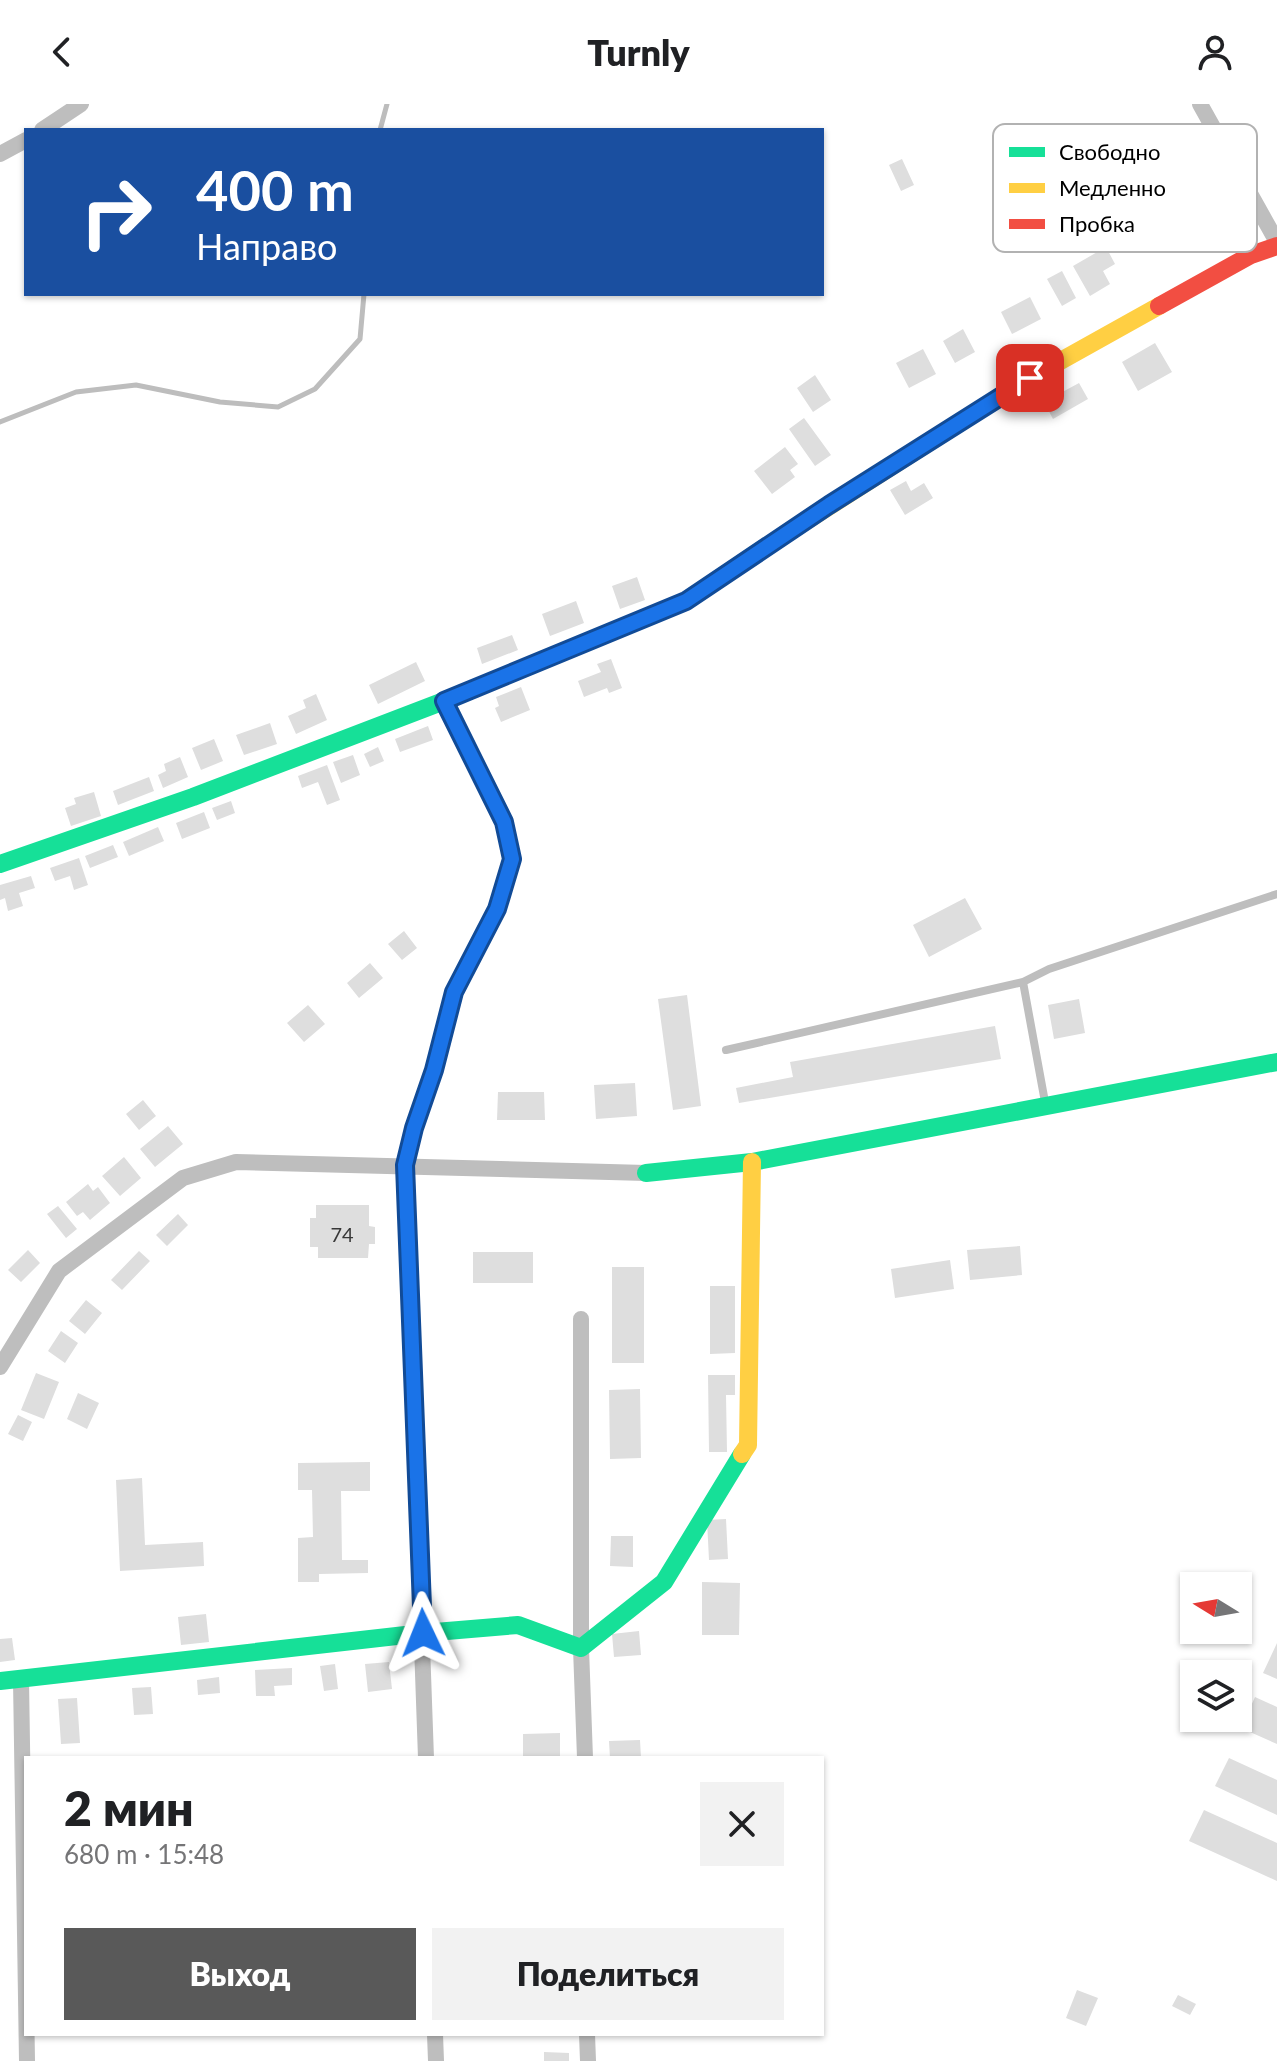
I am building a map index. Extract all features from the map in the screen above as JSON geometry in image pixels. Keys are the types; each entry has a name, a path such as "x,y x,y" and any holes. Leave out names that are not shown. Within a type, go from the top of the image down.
{"street":[{"path":"45,128 81,104"},
{"path":"1200,104 1211,124"},
{"path":"0,154 24,141"},
{"path":"0,864 193,797 444,701 686,601 829,505 1030,378 1251,255 1277,244 1257,208"},
{"path":"426,1756 405,1165 454,992 497,909 512,859 504,822 444,701"},
{"path":"0,1367 59,1271 183,1178 236,1162 646,1173 752,1162 1277,1062"},
{"path":"581,1648 664,1582 748,1445 752,1162"},
{"path":"581,1319 581,1648 585,1756"},
{"path":"0,1681 518,1625 581,1648"},
{"path":"21,1680 24,1870"},
{"path":"27,2036 27,2061"},
{"path":"435,2036 436,2061"},
{"path":"587,2036 588,2061"}],"lane":[{"path":"726,1050 1023,982 1049,969 1277,894"},
{"path":"1023,982 1046,1108"}],"building":[{"path":"902,159 914,185 901,191 889,165"},
{"path":"1097,252 1109,252 1115,264 1103,271 1110,284 1090,296 1073,266"},
{"path":"1062,271 1076,298 1062,306 1047,279"},
{"path":"1030,297 1041,319 1012,334 1001,312"},
{"path":"963,329 975,352 955,363 943,341"},
{"path":"1155,343 1172,372 1138,391 1122,362"},
{"path":"923,349 936,374 909,388 896,363"},
{"path":"815,375 831,400 813,412 797,388"},
{"path":"1079,383 1088,399 1053,419 1044,402"},
{"path":"804,418 831,455 815,466 789,429"},
{"path":"785,447 798,464 790,470 795,477 772,494 754,471"},
{"path":"906,481 911,491 924,483 933,498 905,515 890,490"},
{"path":"637,577 645,600 620,609 612,586"},
{"path":"576,601 584,623 550,636 542,614"},
{"path":"512,635 518,650 482,664 477,648"},
{"path":"611,659 622,688 609,693 607,688 584,697 578,681 601,672 597,664"},
{"path":"416,662 425,681 378,704 369,685"},
{"path":"521,687 530,710 501,722 495,708 499,706 496,697"},
{"path":"316,694 327,720 296,734 288,716 306,708 303,700"},
{"path":"270,723 277,744 244,755 236,735"},
{"path":"428,726 433,740 400,752 395,739"},
{"path":"214,739 223,761 201,770 192,748"},
{"path":"378,747 384,761 370,767 364,754"},
{"path":"353,755 360,775 341,783 333,762"},
{"path":"180,757 188,777 163,788 158,775 166,771 164,764"},
{"path":"327,765 340,800 327,805 318,782 302,788 298,776"},
{"path":"149,777 154,791 118,805 113,791"},
{"path":"94,792 101,816 71,826 65,808 76,804 74,798"},
{"path":"231,801 235,813 217,820 212,808"},
{"path":"204,812 210,828 182,839 176,823"},
{"path":"158,827 164,841 129,856 123,842"},
{"path":"113,845 118,857 90,868 85,856"},
{"path":"79,858 88,885 74,890 70,876 55,881 50,868"},
{"path":"31,876 35,888 19,893 23,906 8,911 5,898 0,900 0,885"},
{"path":"965,898 982,929 929,957 913,925"},
{"path":"404,931 417,948 402,960 388,944"},
{"path":"370,963 383,978 359,998 347,983"},
{"path":"687,995 701,1106 673,1110 658,999"},
{"path":"1079,999 1085,1033 1054,1039 1048,1005"},
{"path":"308,1005 325,1024 304,1042 287,1023"},
{"path":"995,1026 1001,1059 739,1103 736,1088 793,1077 790,1062"},
{"path":"635,1083 637,1116 596,1119 594,1085"},
{"path":"498,1092 544,1092 545,1120 497,1120"},
{"path":"143,1100 156,1116 139,1130 126,1114"},
{"path":"168,1126 183,1144 155,1167 140,1149"},
{"path":"124,1157 141,1178 120,1196 102,1176"},
{"path":"88,1184 93,1191 98,1187 110,1203 90,1220 83,1212 77,1216 66,1202"},
{"path":"316,1205 369,1205 369,1226 375,1227 375,1244 369,1244 368,1258 318,1258 318,1247 310,1247 310,1218 316,1218"},
{"path":"58,1206 77,1229 66,1238 47,1214"},
{"path":"178,1214 188,1225 167,1246 156,1235"},
{"path":"1020,1246 1022,1275 970,1280 967,1250"},
{"path":"28,1250 40,1263 21,1282 8,1270"},
{"path":"139,1251 150,1261 122,1290 111,1280"},
{"path":"473,1252 533,1252 533,1283 473,1283"},
{"path":"950,1260 954,1289 895,1298 891,1269"},
{"path":"612,1267 644,1267 644,1363 612,1363"},
{"path":"710,1286 735,1286 735,1353 710,1354"},
{"path":"86,1300 102,1313 85,1334 69,1321"},
{"path":"61,1331 78,1343 65,1363 48,1351"},
{"path":"36,1373 59,1382 44,1419 21,1410"},
{"path":"708,1375 735,1375 735,1395 726,1395 727,1452 709,1452"},
{"path":"640,1389 641,1458 610,1459 609,1390"},
{"path":"78,1393 99,1403 87,1429 67,1419"},
{"path":"18,1415 32,1422 23,1441 8,1434"},
{"path":"370,1462 370,1491 341,1491 342,1560 368,1560 368,1573 319,1574 319,1582 298,1582 298,1538 313,1537 312,1490 298,1490 298,1463"},
{"path":"142,1478 145,1545 203,1542 204,1566 120,1571 116,1480"},
{"path":"726,1519 728,1559 709,1560 707,1520"},
{"path":"611,1536 633,1536 633,1567 610,1566"},
{"path":"702,1582 740,1583 739,1635 702,1635"},
{"path":"206,1614 209,1642 181,1645 178,1617"},
{"path":"639,1631 641,1655 614,1657 612,1634"},
{"path":"12,1638 15,1660 0,1662 0,1639"},
{"path":"1277,1643 1277,1679 1263,1673"},
{"path":"389,1662 392,1689 368,1692 365,1664"},
{"path":"335,1664 338,1689 324,1691 320,1666"},
{"path":"292,1668 292,1685 274,1686 275,1696 256,1696 255,1670"},
{"path":"219,1677 220,1693 198,1695 197,1680"},
{"path":"151,1687 153,1714 134,1715 132,1688"},
{"path":"1255,1697 1277,1707 1277,1744 1250,1732"},
{"path":"77,1698 80,1743 61,1744 58,1699"},
{"path":"560,1733 560,1756 523,1756 523,1734"},
{"path":"640,1740 641,1756 610,1756 609,1741"},
{"path":"1229,1758 1277,1780 1277,1815 1215,1786"},
{"path":"1204,1810 1277,1843 1277,1881 1189,1841"},
{"path":"1077,1990 1098,1998 1086,2026 1066,2018"},
{"path":"1178,1995 1196,2004 1190,2015 1172,2006"},
{"path":"544,2052 569,2053 569,2061 544,2061"}],"waterway":[{"path":"381,128 387,104"},
{"path":"0,422 76,392 136,385 220,402 278,407 315,389 360,339 364,296"}],"traffic: fast":[{"path":"0,864 193,797 444,701 686,601 764,548"},
{"path":"646,1173 752,1162 1277,1062"},
{"path":"0,1681 518,1625 581,1648 664,1582 742,1454"}],"traffic: slow":[{"path":"764,548 1030,378 1159,306"},
{"path":"742,1454 748,1445 752,1162"}],"traffic: jam":[{"path":"1159,306 1251,255 1277,246"}],"route":[{"path":"423,1633 405,1165 454,992 497,909 512,859 504,822 444,701 686,601 829,505 1030,378"}]}
